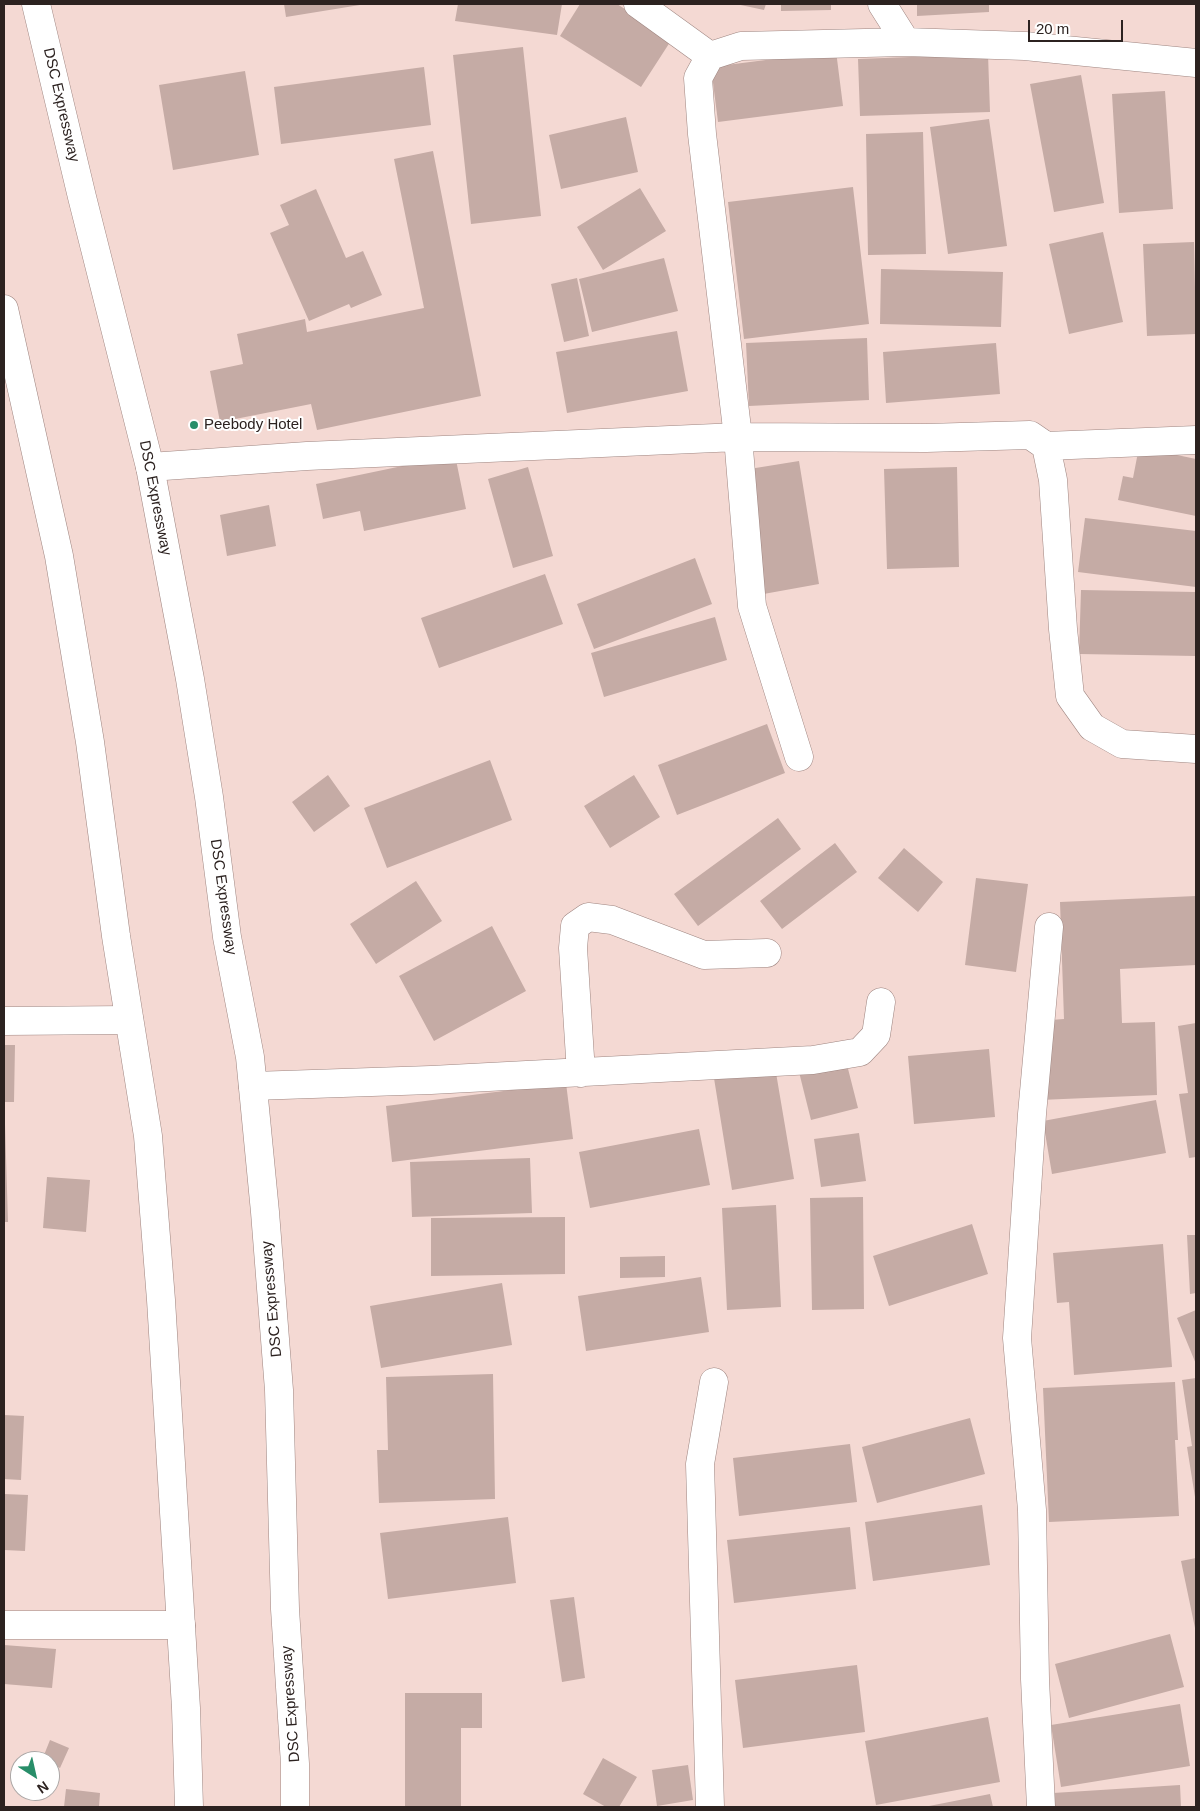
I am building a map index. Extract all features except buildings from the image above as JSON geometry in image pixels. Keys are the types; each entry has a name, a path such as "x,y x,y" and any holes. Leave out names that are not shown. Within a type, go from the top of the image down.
{"street":[{"name":"DSC Expressway","path":"36,4 150,467 190,678 209,798 227,937 250,1057 279,1390 285,1609 295,1764 295,1807"},
{"path":"638,4 710,56"},
{"path":"882,4 906,42"},
{"path":"799,757 752,606 738,436 702,134 698,78 710,56 741,46 906,42 1025,46 1196,63"},
{"path":"4,309 11,373 59,556 90,742 129,1020 149,1146 161,1300 186,1708 188,1807"},
{"path":"150,467 307,456 738,436 926,438 1030,435 1046,446 1196,440"},
{"path":"1046,446 1053,480 1063,629 1070,696 1092,727 1122,744 1196,749"},
{"path":"582,1073 573,948 575,926 588,917 612,920 704,955 767,953"},
{"path":"1041,1807 1035,1679 1032,1510 1017,1338 1032,1114 1049,927"},
{"path":"253,1086 582,1073 814,1060 860,1052 876,1035 881,1002"},
{"path":"4,1021 129,1020"},
{"path":"710,1807 700,1464 714,1382"},
{"path":"4,1625 181,1625"}],"place":[{"name":"Peebody Hotel","path":"194,425"}]}
